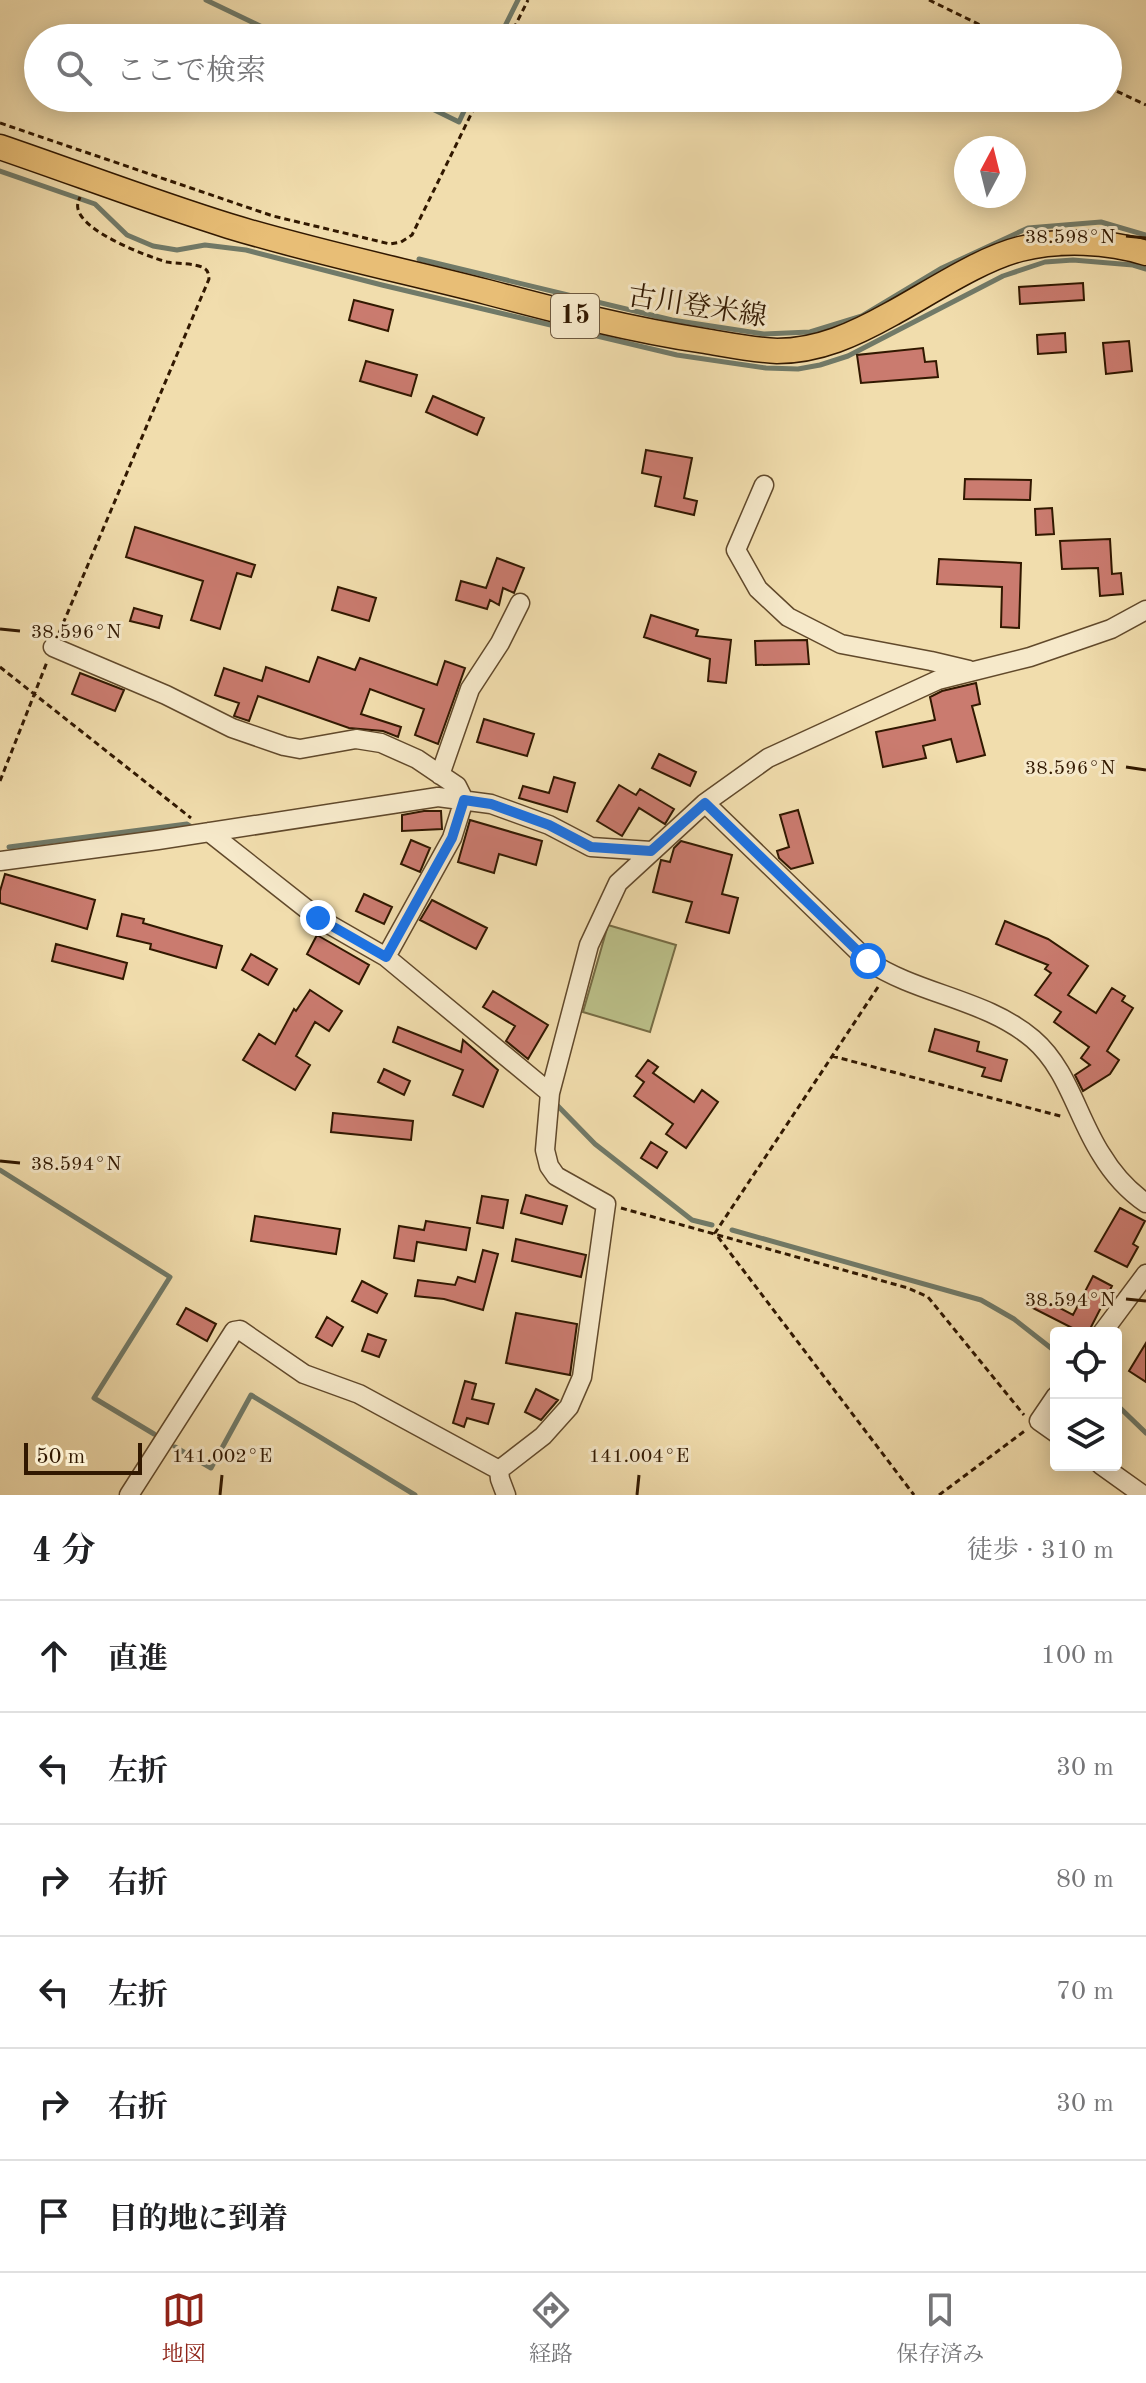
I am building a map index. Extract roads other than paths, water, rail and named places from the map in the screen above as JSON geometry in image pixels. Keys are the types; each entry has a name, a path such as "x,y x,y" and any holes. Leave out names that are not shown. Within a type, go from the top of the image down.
{"main road":[{"name":"古川登米線","path":"0,147 228,226 301,247 596,321 673,337 777,351 808,349 864,329 991,259 1021,249 1087,243 1146,253"}],"street":[{"path":"764,485 736,550 758,589 788,617 841,644 972,671"},
{"path":"440,775 470,689 500,643 520,603"},
{"path":"499,1470 552,1427 569,1407 582,1377 606,1204 556,1176 549,1166 545,1150 549,1099 589,945 618,883 705,803 768,758 938,680 1030,657 1111,629 1146,610"},
{"path":"53,647 166,695 232,728 284,746 300,749 356,739 381,743 417,759 457,786 464,800 452,838 386,957"},
{"path":"0,861 438,797 491,804 549,825 591,847 651,851"},
{"path":"705,803 868,961 887,973 999,1016 1034,1039 1059,1068 1100,1153 1123,1186 1146,1203"},
{"path":"209,832 318,918 386,957 549,1099"},
{"path":"1106,1327 1146,1274"},
{"path":"129,1495 234,1331 240,1330 304,1374 359,1394 499,1470"},
{"path":"1050,1405 1039,1421 1050,1429"},
{"path":"499,1470 506,1495"},
{"path":"1109,1471 1143,1495"}],"waterway":[{"path":"206,0 256,24"},
{"path":"506,24 518,0"},
{"path":"439,112 459,122 464,112"},
{"path":"0,171 95,204 127,235 153,246 177,250 205,245 246,250 677,355 766,368 798,369 848,356 1003,276 1045,262 1073,260 1146,269"},
{"path":"419,259 672,320 764,334 810,332 862,316 942,268 1028,228 1101,222 1146,235"},
{"path":"9,847 190,826"},
{"path":"554,1102 595,1144 692,1220 712,1225"},
{"path":"0,1170 170,1277 94,1398 154,1434"},
{"path":"732,1230 981,1300 1014,1319 1050,1347"},
{"path":"175,1447 211,1468 251,1395 415,1495"},
{"path":"1122,1410 1146,1433"}]}
